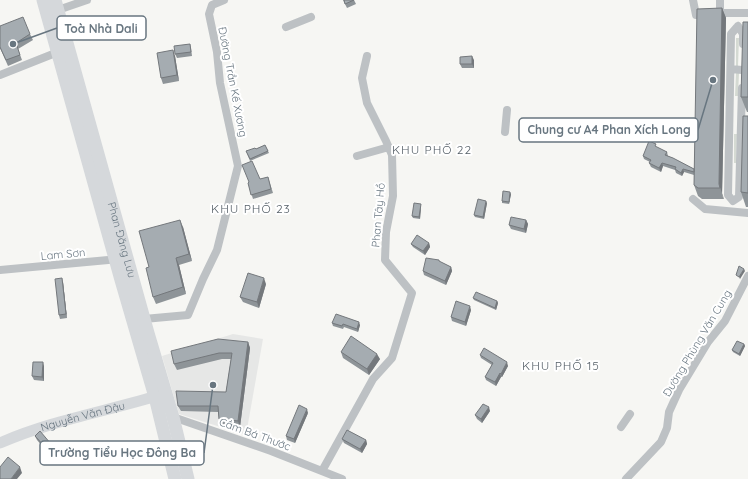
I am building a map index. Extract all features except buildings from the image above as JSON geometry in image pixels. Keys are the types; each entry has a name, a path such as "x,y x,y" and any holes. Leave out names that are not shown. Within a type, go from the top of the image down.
{"main road":[{"name":"Phan Đăng Lưu","path":"43,0 53,8 121,259 167,419 188,479"},
{"name":"Phan Đăng Lưu","path":"53,8 58,52 121,259 144,319 160,395"},
{"name":"Phan Đăng Lưu","path":"167,419 175,479"}],"street":[{"path":"53,8 87,0"},
{"name":"Đường Trần Kế Xương","path":"144,319 188,315 217,250 237,173 238,166 220,83 217,52 209,14 212,5 224,0"},
{"path":"693,0 696,14 748,13"},
{"path":"720,0 720,13"},
{"path":"733,201 740,197 743,34 738,26 738,13"},
{"path":"286,27 311,17"},
{"path":"732,212 733,201 728,195 731,34 738,26"},
{"path":"0,74 58,52"},
{"name":"Phan Tây Hồ","path":"322,471 373,379 392,358 412,293 385,260 386,232 393,196 392,155 367,103 362,78 367,56"},
{"path":"730,69 742,69"},
{"path":"730,102 742,102"},
{"path":"505,132 507,110"},
{"path":"730,129 741,129"},
{"path":"357,156 389,147"},
{"path":"729,166 740,166"},
{"path":"693,199 705,209 748,213"},
{"name":"Lam Sơn","path":"0,270 121,259"},
{"name":"Đường Phùng Văn Cung","path":"626,479 661,442 667,428 670,412 679,390 708,342 725,321 748,276"},
{"name":"Nguyễn Văn Đậu","path":"0,443 38,428 160,395"},
{"path":"622,427 630,414"},
{"name":"Cầm Bá Thước","path":"167,419 271,451 342,479"}],"shaded area":[{"path":"736,38 739,38 738,66 736,66"},
{"path":"736,73 739,73 738,96 735,96"},
{"path":"734,134 737,134 736,163 734,163"},
{"path":"233,334 263,339 246,435 179,414 162,356"}],"place":[{"name":"Toà Nhà Dali","path":"13,44"},
{"name":"Chung cư A4 Phan Xích Long","path":"713,80"},
{"name":"Trường Tiểu Học Đông Ba","path":"213,385"}],"district":[{"name":"KHU PHỐ 22","path":"432,149"},
{"name":"KHU PHỐ 23","path":"251,208"},
{"name":"KHU PHỐ 15","path":"561,365"}]}
